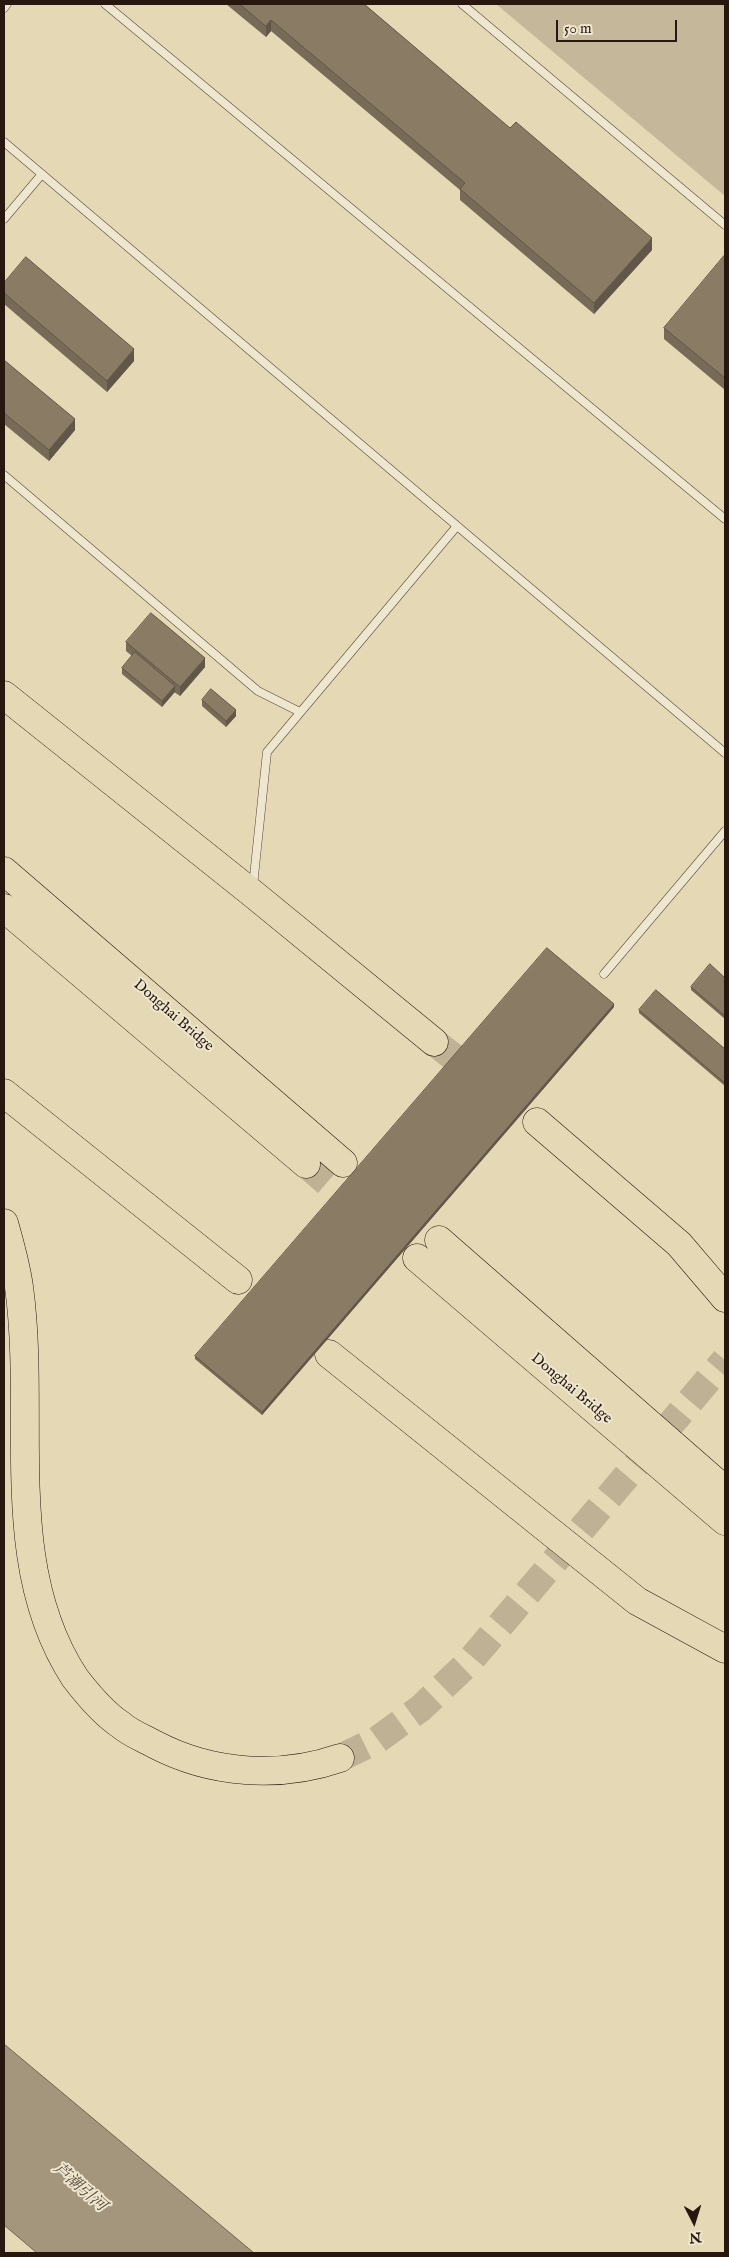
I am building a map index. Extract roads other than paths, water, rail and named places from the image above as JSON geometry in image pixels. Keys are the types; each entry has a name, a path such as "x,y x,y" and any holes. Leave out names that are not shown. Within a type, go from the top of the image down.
{"highway":[{"path":"4,694 434,1042"},
{"name":"Donghai Bridge","path":"4,871 343,1163"},
{"name":"Donghai Bridge","path":"4,908 306,1164"},
{"path":"4,1093 238,1280"},
{"path":"536,1122 679,1244 725,1298"},
{"path":"4,1224 13,1254 19,1288 22,1350 21,1521 28,1576 44,1624 64,1664 88,1695 121,1726 168,1751 205,1764 250,1771 288,1771 318,1766 340,1758"},
{"name":"Donghai Bridge","path":"439,1240 725,1490"},
{"name":"Donghai Bridge","path":"417,1258 725,1520"},
{"path":"329,1354 637,1601 725,1649"}],"lane":[{"path":"4,8 7,4"},
{"path":"105,4 725,519"},
{"path":"462,4 725,226"},
{"path":"4,142 725,753"},
{"path":"4,219 42,174"},
{"path":"4,475 258,691 300,712"},
{"path":"252,893 267,752 457,526"},
{"path":"604,974 725,831"}],"water":[{"name":"芦潮引河","path":"4,2044 254,2253 37,2253 4,2225"}],"tunnel":[{"path":"434,1042 537,1122"},
{"path":"306,1164 365,1215"},
{"path":"340,1758 377,1740 421,1708 469,1662 725,1360"}]}
